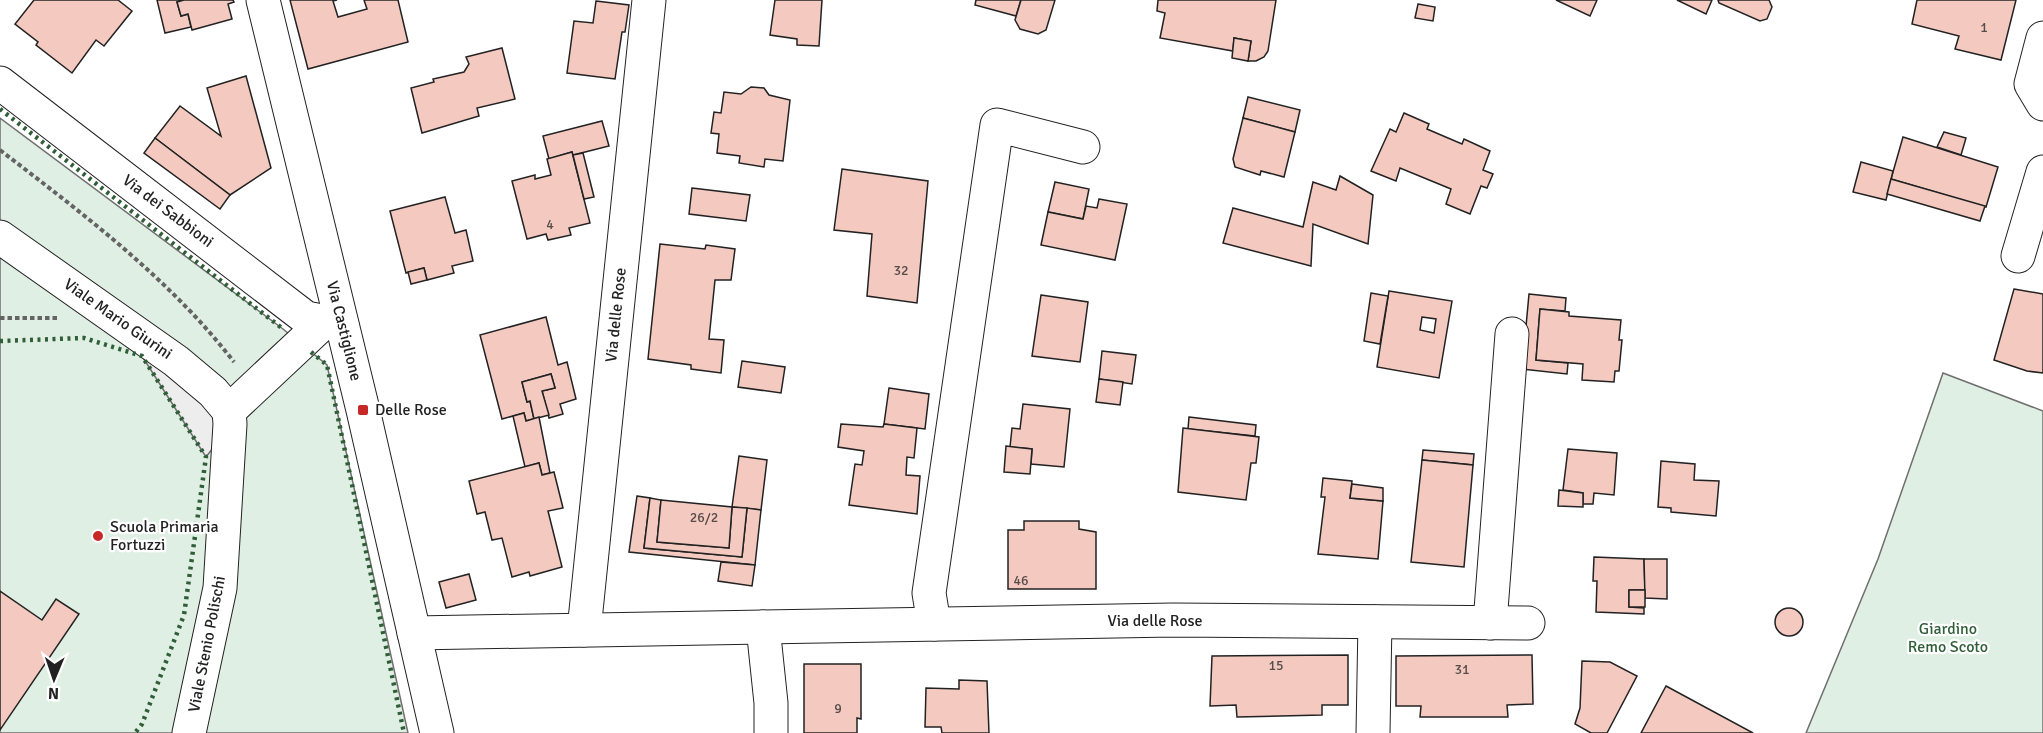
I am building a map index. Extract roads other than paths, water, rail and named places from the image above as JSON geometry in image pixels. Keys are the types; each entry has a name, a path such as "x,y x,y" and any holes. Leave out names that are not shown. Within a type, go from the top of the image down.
{"street":[{"name":"Via Castiglione","path":"263,0 333,323 414,633 437,733"},
{"name":"Via delle Rose","path":"584,630 649,0"},
{"path":"2043,38 2031,84 2043,104"},
{"name":"Via dei Sabbioni","path":"0,83 306,318 333,323"},
{"path":"934,624 929,593 997,125 1083,147"},
{"path":"2019,256 2043,172"},
{"name":"Viale Mario Giurini","path":"0,237 176,361 213,392 229,411"},
{"path":"229,411 254,387 333,323"},
{"path":"1490,623 1512,334"},
{"name":"Viale Stenio Polischi","path":"189,733 220,588 229,411"},
{"name":"Via delle Rose","path":"414,633 1173,620 1528,623"},
{"path":"1373,733 1375,622"},
{"path":"763,627 771,703 771,733"}],"place":[{"name":"Delle Rose","path":"363,410"},
{"name":"Scuola Primaria Fortuzzi","path":"98,536"}],"park label":[{"name":"Giardino Remo Scoto","path":"1948,638"}]}
